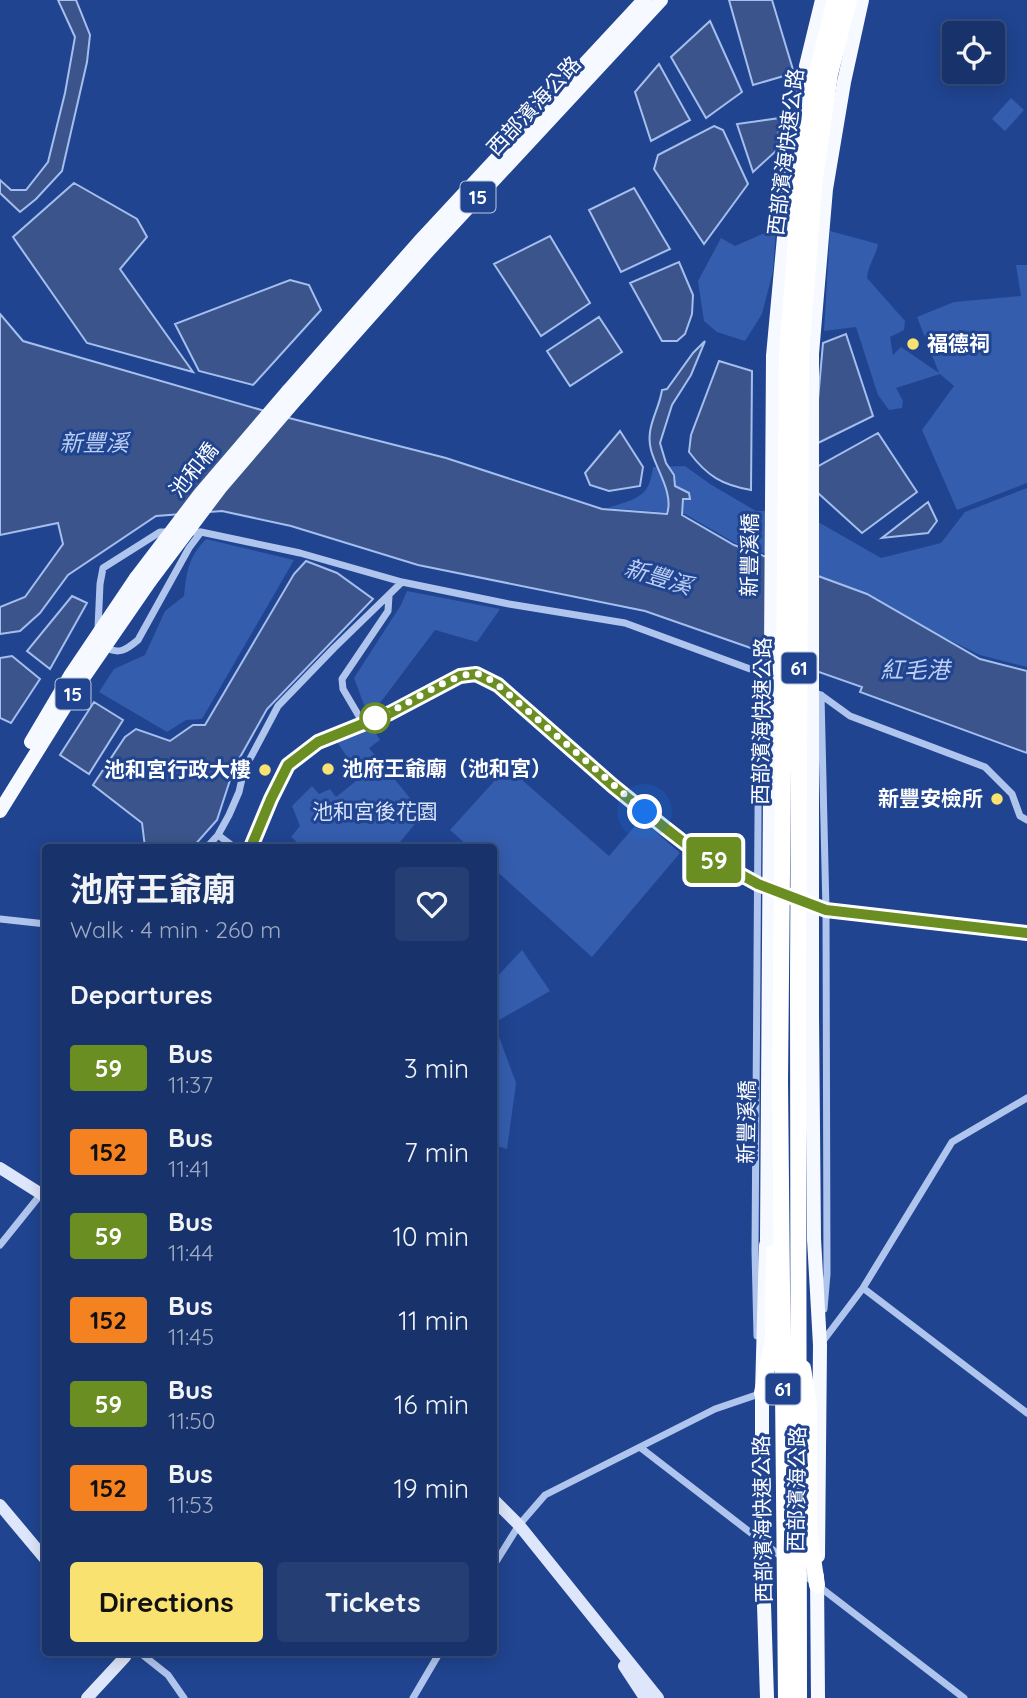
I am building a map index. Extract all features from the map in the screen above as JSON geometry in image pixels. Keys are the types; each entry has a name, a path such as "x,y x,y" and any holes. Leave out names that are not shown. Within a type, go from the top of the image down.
{"highway":[{"name":"西部濱海快速公路","path":"786,1698 780,1081 787,354 800,189 816,76 835,0"},
{"name":"西部濱海快速公路","path":"799,1698 801,356 814,187 830,74 849,0"},
{"path":"762,1393 773,1340 775,1179 780,1081"},
{"path":"799,1341 809,1406 809,1531 817,1585"}],"main road":[{"name":"西部濱海公路","path":"293,394 419,242 644,0"},
{"name":"西部濱海公路","path":"293,394 662,0"},
{"name":"新豐溪橋","path":"766,1240 773,356 789,183 806,66 822,0"},
{"name":"西部濱海公路","path":"818,1698 820,1345 814,1239 812,1015 812,354 826,189 844,82 862,0"},
{"name":"池和橋","path":"102,641 143,579 220,488 293,394"},
{"name":"15","path":"0,795 71,676 102,641"},
{"name":"15","path":"0,811 102,641"},
{"name":"西部濱海公路","path":"766,1240 762,1393 766,1694"}],"street":[{"path":"201,532 188,548 138,640 126,650 114,652 102,641 100,584 103,568 160,532 201,532 300,553 402,582 509,604 625,623 821,695 850,716 985,767 1012,794 1020,816 1027,820"},
{"path":"176,532 188,548"},
{"path":"210,844 218,835 239,792 244,770 278,706 402,582"},
{"path":"363,723 343,689 342,679 388,611 389,596"},
{"path":"497,1560 519,1525 545,1495 715,1409 762,1393 756,1325 755,1251 759,672"},
{"path":"252,844 288,765 318,742 390,713 460,676 476,674 498,685 613,786 687,845 758,884 826,910 1027,933"},
{"path":"820,1345 827,1274 826,910 821,695"},
{"path":"758,725 821,727"},
{"path":"218,835 230,844"},
{"path":"0,919 42,924"},
{"path":"820,1345 863,1288 952,1142 1027,1098"},
{"path":"0,1168 42,1194"},
{"path":"0,1245 42,1196"},
{"path":"863,1288 1027,1413"},
{"path":"641,1448 964,1698"},
{"path":"497,1503 519,1525 659,1698"},
{"path":"0,1505 42,1555"},
{"path":"592,1616 645,1698"},
{"path":"87,1698 128,1656"},
{"path":"136,1656 168,1675 184,1698"},
{"path":"413,1698 438,1656"}],"green space":[{"path":"1011,98 1024,110 1005,131 992,119"},
{"path":"776,228 773,271 762,314 745,341 717,332 704,321 698,281 721,238 735,246"},
{"path":"830,231 878,244 867,278 905,321 904,330 890,337 893,355 901,347 939,373 917,317 954,302 1021,296 1016,265 1027,265 1027,483 957,510 922,430 954,386 940,374 896,388 903,401 902,408 889,410 878,395 856,327 824,331"},
{"path":"685,466 756,511 799,511 881,558 941,543 965,512 1027,488 1027,667 980,655 797,565 735,543 685,514 608,508 640,496 648,486 653,467"},
{"path":"206,539 294,560 202,719 186,720 167,732 99,692 114,669 145,655 165,611 184,596 189,565"},
{"path":"407,591 500,609 477,642 435,630 377,707 367,713 354,678 401,605"},
{"name":"池和宮後花園","path":"370,724 380,740 369,748 423,814 398,844 299,844 291,837 300,826 292,806 312,786 319,794 330,789 336,797 361,777 337,742"},
{"path":"507,767 609,856 641,819 680,853 592,957 497,872 497,844 466,844 450,830"},
{"path":"522,950 550,991 497,1021 497,977"},
{"path":"497,1031 516,1083 507,1149 497,1146"}],"water":[{"path":"58,0 76,0 90,35 87,62 62,171 20,212 0,193 0,180 11,190 26,190 48,162 75,37"},
{"path":"729,0 772,0 794,73 753,85"},
{"path":"710,21 742,92 706,118 671,57"},
{"path":"659,64 690,120 651,141 635,92"},
{"path":"780,118 777,150 753,172 737,124"},
{"path":"714,126 723,130 748,184 704,244 654,169 658,155"},
{"path":"74,183 137,219 147,237 120,269 193,372 87,343 13,237"},
{"path":"634,188 670,249 621,272 589,210"},
{"path":"550,236 590,303 541,336 494,264"},
{"path":"679,262 693,295 692,314 685,334 677,341 662,341 630,283"},
{"path":"290,280 309,285 321,310 253,385 199,371 175,324"},
{"name":"新豐溪","path":"0,314 23,341 289,418 446,458 602,509 667,514 669,506 666,490 651,450 651,426 662,390 667,389 705,341 691,375 672,405 660,443 666,463 674,475 675,486 689,493 690,499 683,499 682,515 734,545 867,594 980,659 1027,671 1027,753 860,692 862,687 645,611 418,565 291,526 222,511 156,516 68,575 40,613 20,631 0,634 0,607 25,597 63,544 58,523 0,535"},
{"path":"599,317 622,352 570,386 547,351"},
{"path":"846,334 873,416 814,445 823,343"},
{"path":"719,361 752,371 751,490 716,478 689,452 691,435"},
{"path":"620,431 643,467 640,486 609,491 590,485 585,473"},
{"path":"878,433 917,492 862,533 807,483 815,468"},
{"path":"928,502 937,521 928,533 882,538"},
{"path":"306,561 337,573 373,599 267,709 234,768 217,820 196,844 145,844 142,823 93,785 125,737 136,729 170,741 193,725 205,725 294,574"},
{"path":"72,596 87,603 50,669 27,651"},
{"path":"12,656 40,679 11,723 0,718 0,658"},
{"path":"94,702 123,720 89,774 60,755"}],"bus line":[{"name":"59","path":"252,844 288,765 318,742 390,713 452,679 476,674 498,685 613,786 687,845 758,884 826,910 1027,933"}],"place":[{"name":"福德祠","path":"913,344"},
{"name":"池府王爺廟（池和宮）","path":"328,769"},
{"name":"池和宮行政大樓","path":"265,770"},
{"name":"新豐安檢所","path":"997,799"}],"route":[{"path":"375,718 390,713 460,676 476,674 485,677 498,685 645,812"}],"water label":[{"name":"紅毛港","path":"915,670"}]}
